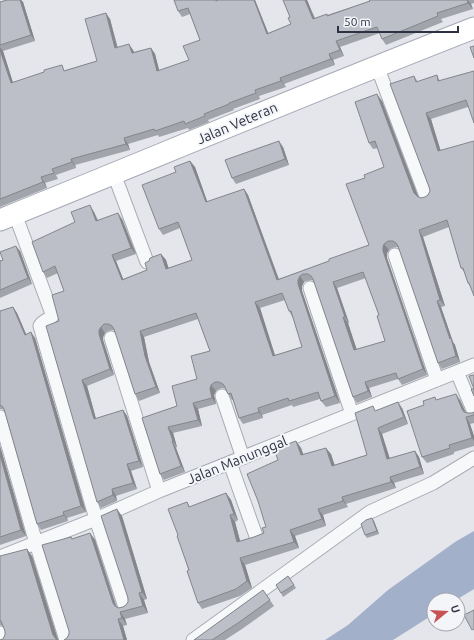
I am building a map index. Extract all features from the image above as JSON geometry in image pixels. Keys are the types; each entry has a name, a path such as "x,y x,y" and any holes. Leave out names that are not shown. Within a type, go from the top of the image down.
{"main road":[{"name":"Jalan Veteran","path":"8,217 377,66 474,28"}],"street":[{"path":"377,66 426,196"},
{"path":"114,174 147,262"},
{"path":"8,217 52,316 40,326 96,519 125,606"},
{"path":"395,256 437,380"},
{"path":"310,288 352,414"},
{"path":"111,338 159,491"},
{"name":"Jalan Manunggal","path":"0,557 96,519 159,491 230,464 474,365"},
{"path":"457,372 474,412"},
{"path":"222,396 243,458"},
{"path":"0,417 36,543 66,640"},
{"path":"193,640 370,512 433,483 474,458"},
{"path":"230,464 256,536"},
{"path":"0,633 2,640"}],"water":[{"path":"474,531 474,589 466,594 466,592 426,592 426,619 393,640 325,640 348,625 388,590 455,542"}],"building":[{"path":"7,0 20,0 31,35 0,45 0,2"},
{"path":"174,0 254,0 267,34 291,24 288,18 290,17 283,0 305,0 313,19 327,14 327,16 370,1 369,0 467,0 468,3 437,13 438,16 382,39 377,27 336,41 340,50 329,54 331,59 280,78 281,81 255,90 256,93 229,103 204,114 205,116 185,124 184,121 155,131 154,129 124,138 126,144 71,159 72,162 52,169 54,173 41,177 43,182 0,199 0,50 11,83 44,72 44,70 62,65 64,71 97,61 85,19 106,13 115,48 129,44 132,53 151,48 157,71 189,60 183,46 200,40 188,8 178,11"},
{"path":"474,46 474,58 470,47"},
{"path":"474,71 474,123 466,100 426,113 438,151 474,141 474,296 463,268 461,268 447,220 419,230 440,300 437,301 456,356 438,363 398,246 393,241 388,241 384,244 383,251 423,369 398,379 396,373 365,382 368,391 353,397 313,279 308,274 303,274 298,280 298,284 335,396 321,401 318,392 289,401 288,398 258,408 259,412 239,418 231,393 228,394 223,384 215,382 211,385 210,389 212,398 193,403 198,420 168,427 181,466 160,474 142,418 177,406 172,386 197,379 191,356 210,351 196,313 140,331 145,356 156,387 135,394 114,329 109,324 104,324 99,330 99,334 110,369 82,380 94,419 123,410 139,461 127,464 133,483 112,489 113,495 97,502 46,326 59,321 52,295 64,291 55,266 43,272 32,242 75,222 71,212 90,205 96,221 118,213 131,248 112,255 122,280 147,270 145,263 149,261 150,258 161,254 166,269 192,260 178,222 159,229 142,185 176,172 174,167 190,161 206,202 244,189 277,280 329,261 329,259 369,245 346,184 365,178 364,175 384,167 375,141 369,143 355,102 377,94 414,193 421,198 425,197 430,191 429,187 390,84 414,76 416,82 437,75 438,81","holes":["363,272 379,315 377,316 385,341 354,350 333,282","282,293 289,311 291,311 302,347 273,356 255,302"]},
{"path":"279,141 285,159 232,178 225,160"},
{"path":"16,246 28,278 0,290 0,261 3,260 0,252"},
{"path":"13,307 25,335 31,332 81,506 63,512 64,515 37,524 4,409 0,405 0,311"},
{"path":"474,375 474,389 469,376"},
{"path":"471,389 474,389 474,396"},
{"path":"456,394 464,412 474,412 474,415 466,417 472,438 449,445 450,448 422,457 407,411 424,405 423,401 435,397 436,400"},
{"path":"398,402 404,417 378,428 387,459 415,451 420,467 390,477 391,482 342,497 343,501 318,509 322,519 290,530 294,542 240,558 247,581 236,589 198,603 187,571 189,570 177,536 178,535 168,509 187,502 189,507 226,493 234,514 230,515 237,542 264,533 262,528 266,527 258,501 247,474 278,460 274,449 296,441 301,455 326,448 332,466 367,455 355,413 373,406 375,411"},
{"path":"0,455 21,530 0,537"},
{"path":"117,509 142,592 139,593 143,606 120,612 122,618 118,619 124,640 64,640 67,638 69,631 42,545 71,537 72,539 90,533 113,603 118,608 123,607 128,602 128,598 101,516"},
{"path":"372,518 377,531 365,535 361,524"},
{"path":"27,549 53,635 58,640 0,640 3,639 5,631 0,620 0,556"},
{"path":"288,576 294,585 281,593 276,585"},
{"path":"263,590 270,600 212,640 194,640"},
{"path":"474,610 474,629 472,630 466,619 466,614"}]}
